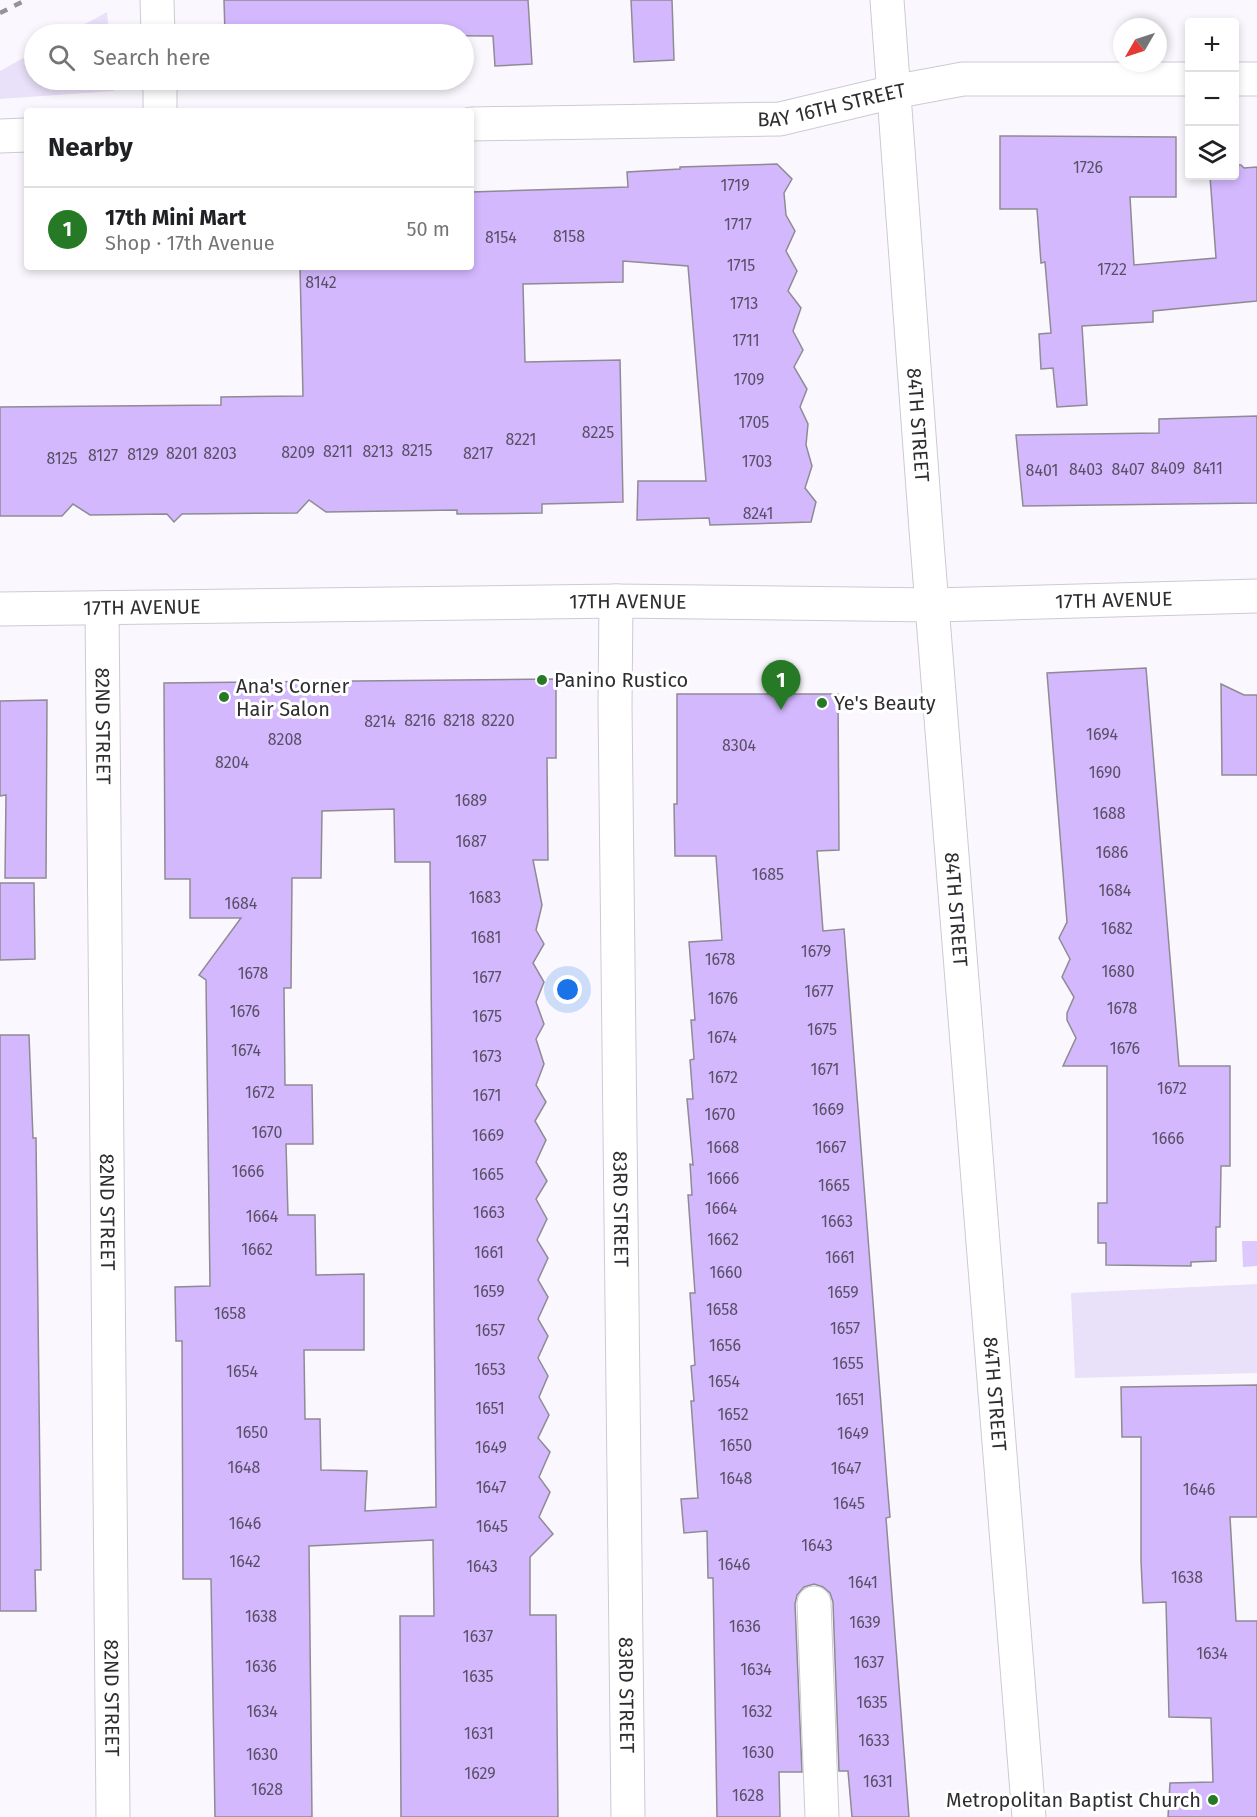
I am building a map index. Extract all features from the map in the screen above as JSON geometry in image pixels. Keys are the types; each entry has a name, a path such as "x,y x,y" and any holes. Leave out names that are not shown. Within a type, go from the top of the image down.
{"street":[{"path":"157,0 158,24"},
{"name":"84TH STREET","path":"887,0 1029,1817"},
{"name":"BAY 16TH STREET","path":"474,124 780,119 893,92 963,79 1185,79"},
{"path":"1239,79 1257,79"},
{"path":"160,90 160,108"},
{"path":"0,136 24,135"},
{"name":"17TH AVENUE","path":"0,609 616,601 933,605 1257,596"},
{"name":"83RD STREET","path":"616,601 615,705 628,1817"},
{"name":"82ND STREET","path":"102,608 113,1817"},
{"path":"814,1603 822,1817"}],"shaded area":[{"path":"107,12 108,24 85,24"},
{"path":"24,58 24,90 114,91 0,99 0,71"},
{"path":"1242,1241 1257,1241 1257,1266 1243,1267"},
{"path":"1257,1284 1257,1373 1075,1378 1071,1293"}],"building":[{"path":"224,0 528,0 532,64 495,66 493,36 474,36 474,24 225,24"},
{"path":"631,0 672,0 674,60 634,62"},
{"path":"1000,136 1176,137 1176,197 1130,197 1134,265 1216,258 1210,180 1239,180 1239,165 1244,168 1257,167 1257,301 1153,311 1153,322 1082,326 1087,405 1057,407 1053,368 1041,369 1039,334 1051,333 1045,262 1041,263 1037,209 1000,209"},
{"path":"777,164 792,179 784,193 786,215 795,231 786,251 797,271 788,291 801,308 793,331 803,350 794,367 807,389 800,407 808,424 806,445 812,466 805,488 816,502 811,522 710,525 709,518 637,520 638,481 706,481 688,266 623,261 623,282 523,284 525,362 620,360 623,502 542,504 542,513 457,514 457,510 326,512 309,500 297,513 182,514 174,522 167,514 90,515 73,504 62,516 0,516 0,407 221,405 221,397 303,396 300,270 474,270 474,192 628,187 627,172 680,169 680,167"},
{"path":"1257,416 1257,503 1023,506 1016,435 1159,433 1159,419"},
{"path":"1146,668 1179,1066 1230,1066 1230,1166 1221,1166 1220,1227 1216,1227 1216,1261 1191,1262 1191,1266 1106,1265 1106,1243 1098,1243 1098,1203 1107,1203 1107,1066 1063,1066 1076,1038 1067,1020 1067,1013 1074,997 1062,977 1070,959 1059,938 1067,922 1047,673"},
{"path":"556,679 556,758 547,758 548,860 533,860 542,905 536,930 544,944 533,963 544,982 536,1002 544,1024 536,1039 544,1064 536,1085 546,1102 535,1121 546,1140 536,1162 547,1181 536,1199 547,1219 537,1240 548,1258 538,1280 548,1297 538,1319 548,1336 538,1358 548,1376 539,1397 549,1415 538,1438 550,1452 539,1477 550,1492 539,1517 553,1534 530,1557 530,1615 556,1615 558,1817 401,1817 400,1616 434,1616 433,1540 309,1546 312,1817 215,1817 211,1579 183,1579 182,1341 176,1341 175,1287 210,1286 206,980 199,975 241,918 190,918 190,879 165,879 164,683","holes":["394,809 395,862 430,862 436,1507 365,1511 367,1471 321,1470 320,1419 305,1419 304,1350 364,1350 364,1274 316,1275 315,1215 288,1215 286,1144 313,1144 312,1085 285,1085 284,988 291,988 292,878 321,878 322,811"]},
{"path":"1221,684 1244,695 1257,695 1257,775 1222,775"},
{"path":"677,694 838,694 839,850 817,851 823,931 844,929 890,1517 886,1518 909,1817 852,1817 848,1771 839,1771 833,1602 830,1593 814,1584 804,1587 797,1595 795,1604 802,1772 779,1772 780,1817 717,1817 713,1578 708,1578 707,1531 684,1533 681,1499 698,1498 691,1401 694,1401 691,1366 695,1365 690,1293 695,1293 688,1195 692,1195 690,1164 693,1165 687,1099 693,1099 690,1060 694,1059 691,1020 695,1020 689,942 722,940 716,856 675,856"},
{"path":"47,700 46,878 5,878 6,795 0,796 0,701"},
{"path":"0,883 34,883 35,959 0,960"},
{"path":"0,1035 29,1035 33,1138 36,1138 41,1570 35,1570 36,1611 0,1611"},
{"path":"1257,1385 1257,1517 1230,1517 1236,1621 1257,1621 1257,1817 1168,1817 1170,1783 1213,1782 1211,1718 1169,1717 1166,1602 1143,1603 1141,1437 1122,1437 1121,1387"}],"railway":[{"path":"0,13 26,0"}],"place":[{"name":"Panino Rustico","path":"542,680"},
{"name":"Ana's Corner Hair Salon","path":"224,697"},
{"name":"Ye's Beauty","path":"822,703"},
{"name":"17th Mini Mart","path":"781,710"},
{"name":"Metropolitan Baptist Church","path":"1213,1800"}]}
